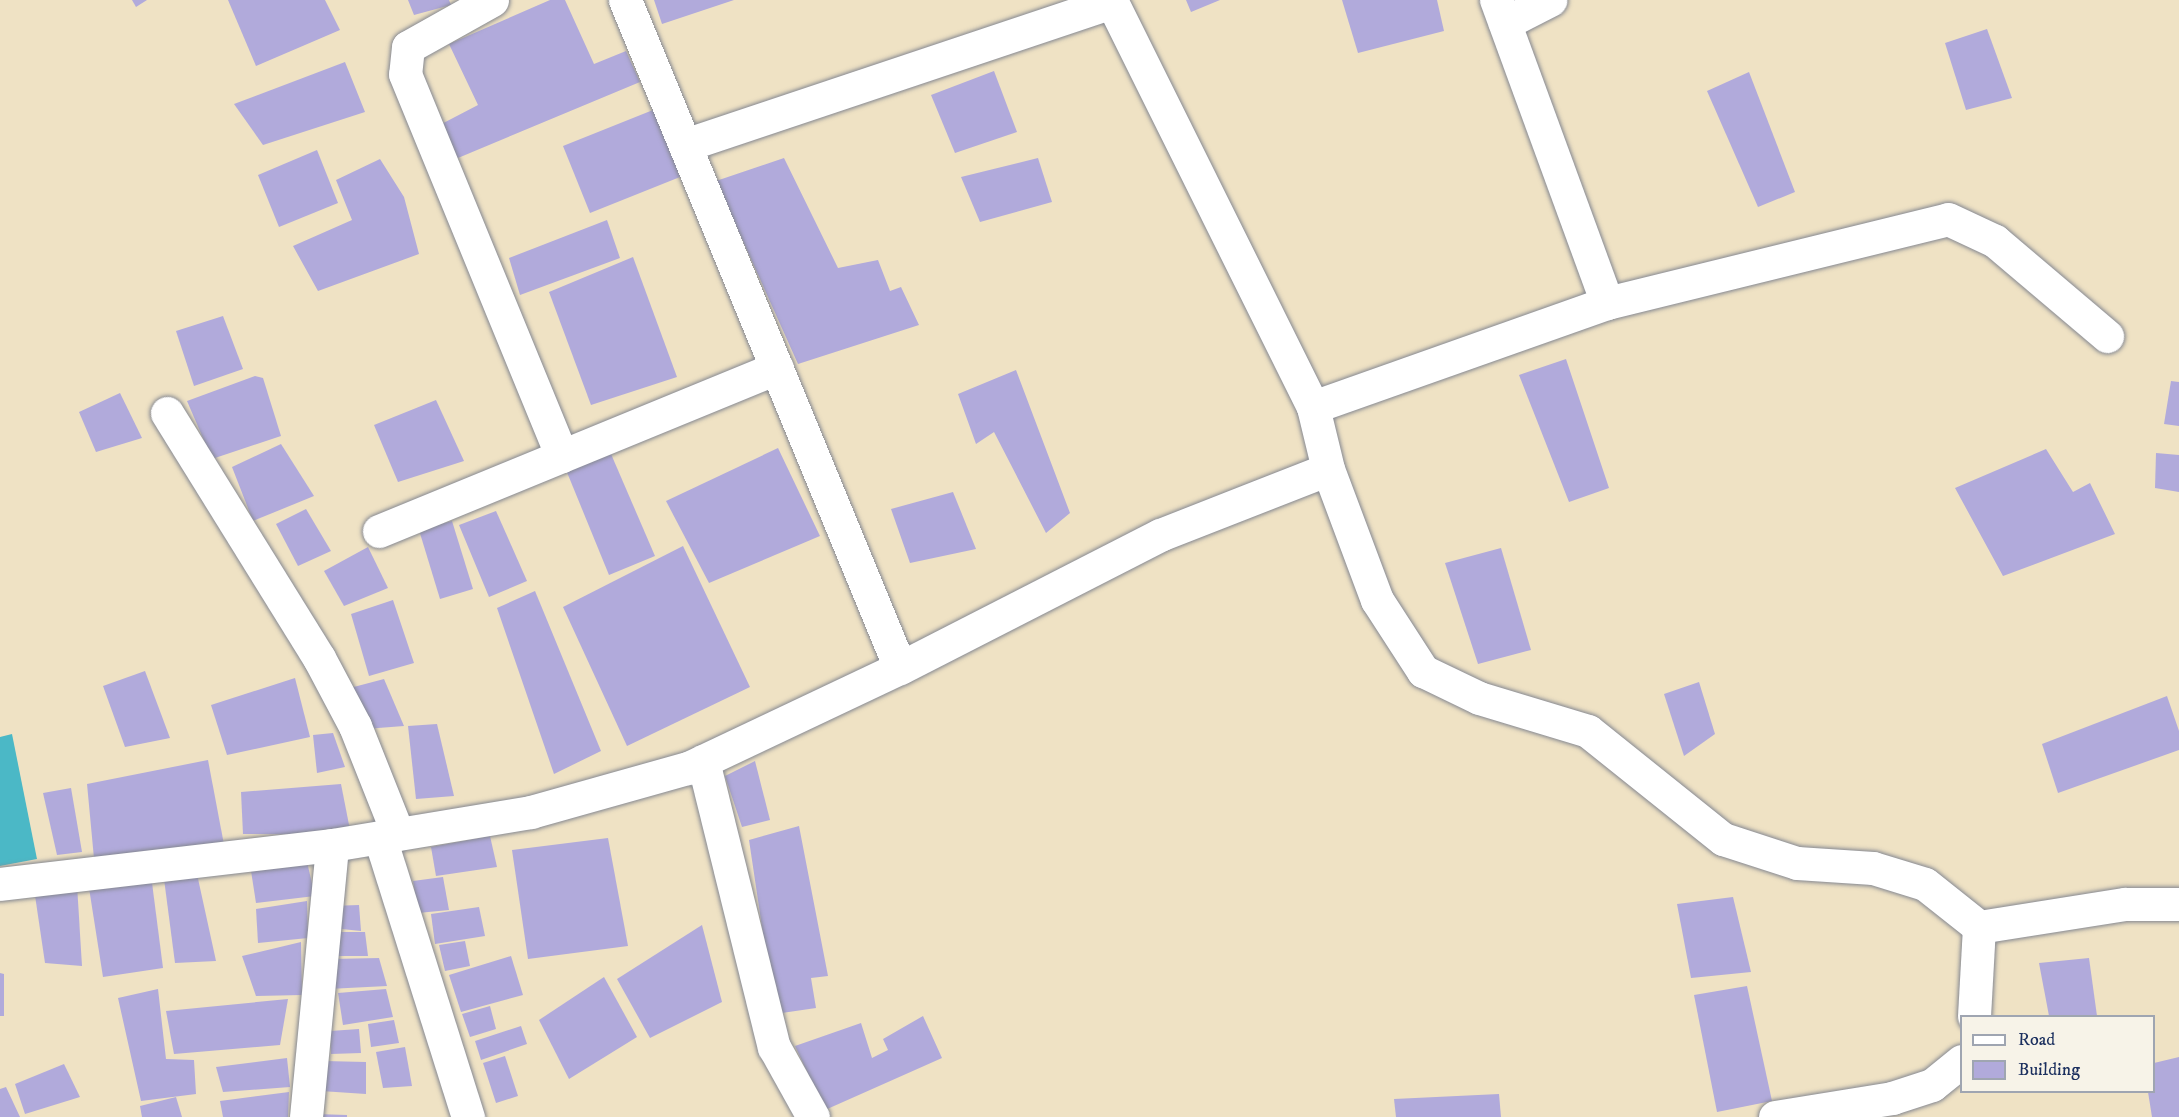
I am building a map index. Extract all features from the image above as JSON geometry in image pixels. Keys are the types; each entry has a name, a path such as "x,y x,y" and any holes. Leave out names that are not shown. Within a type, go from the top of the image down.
{"street":[{"path":"492,0 408,47 405,74 562,456"},
{"path":"625,0 900,668"},
{"path":"1550,0 1500,11 1607,303"},
{"path":"685,145 1111,1 1313,407 1328,469 1377,600 1423,671 1479,698 1587,731 1723,839 1797,863 1873,868 1925,884 1979,927 2125,904 2179,904"},
{"path":"1313,407 1607,303 1948,219 1995,241 2107,336"},
{"path":"379,531 777,368"},
{"path":"167,413 319,658 355,726 389,836 468,1117"},
{"path":"0,884 332,845 531,812 703,760 900,668 1160,534 1328,469"},
{"path":"703,760 774,1047 813,1117"},
{"path":"306,1117 332,845"},
{"path":"1974,1015 1979,927"},
{"path":"1775,1117 1892,1098 1932,1084 1960,1063"}],"water":[{"path":"12,734 37,859 0,866 0,737"}],"building":[{"path":"132,0 147,0 136,7"},
{"path":"228,0 325,0 340,30 256,66"},
{"path":"408,0 449,0 451,5 414,15"},
{"path":"550,0 565,0 594,64 626,51 640,82 446,163 430,130 478,105 449,44"},
{"path":"654,0 734,0 662,24"},
{"path":"1186,0 1220,0 1191,12"},
{"path":"1342,0 1437,0 1444,31 1358,53"},
{"path":"1987,29 2012,98 1966,110 1945,43"},
{"path":"345,62 365,112 263,145 234,104"},
{"path":"994,71 1017,132 955,153 931,95"},
{"path":"1749,72 1795,192 1758,207 1707,91"},
{"path":"658,108 685,175 590,213 563,146"},
{"path":"317,150 338,203 279,227 258,175"},
{"path":"784,158 838,268 878,260 890,291 901,287 919,325 798,364 716,181"},
{"path":"1038,158 1052,202 980,222 961,177"},
{"path":"380,159 404,197 419,254 318,291 293,246 352,220 336,180"},
{"path":"607,220 620,258 520,295 509,258"},
{"path":"633,257 677,377 591,405 549,292"},
{"path":"223,316 243,369 194,386 176,331"},
{"path":"1566,359 1609,488 1569,502 1519,375"},
{"path":"1016,370 1070,513 1046,533 994,432 976,444 958,394"},
{"path":"255,376 263,378 281,436 212,459 187,401"},
{"path":"2171,381 2179,382 2179,426 2164,424"},
{"path":"120,393 142,438 96,452 79,412"},
{"path":"436,400 464,461 398,482 374,425"},
{"path":"281,444 314,496 253,521 232,467"},
{"path":"608,447 655,556 609,575 564,465"},
{"path":"778,448 820,536 709,583 666,501"},
{"path":"2046,449 2073,492 2090,483 2115,534 2003,576 1955,488"},
{"path":"2156,453 2179,455 2179,492 2155,488"},
{"path":"953,492 976,549 910,563 891,509"},
{"path":"306,509 331,551 298,566 276,524"},
{"path":"496,511 527,581 489,597 459,525"},
{"path":"452,521 473,589 440,599 419,530"},
{"path":"683,546 750,687 627,746 563,607"},
{"path":"368,547 388,588 344,606 324,571"},
{"path":"1501,548 1531,650 1478,664 1445,563"},
{"path":"535,591 601,751 554,774 497,608"},
{"path":"393,600 414,663 369,676 351,614"},
{"path":"145,671 170,738 125,747 103,686"},
{"path":"295,678 310,737 227,755 211,705"},
{"path":"384,679 404,726 365,729 350,688"},
{"path":"1699,682 1715,734 1684,756 1664,694"},
{"path":"2167,696 2179,731 2179,750 2058,793 2042,744"},
{"path":"437,724 454,796 416,799 408,726"},
{"path":"333,733 345,767 317,773 313,735"},
{"path":"208,760 225,850 95,869 87,784"},
{"path":"755,761 770,820 742,827 725,776"},
{"path":"341,784 351,835 243,834 241,792"},
{"path":"71,788 82,852 57,855 43,793"},
{"path":"799,826 828,976 811,978 816,1008 775,1014 749,840"},
{"path":"490,836 497,867 436,876 431,847"},
{"path":"608,838 628,946 528,959 512,850"},
{"path":"307,862 315,896 256,903 251,871"},
{"path":"197,874 216,961 175,963 164,879"},
{"path":"151,875 163,968 103,977 89,888"},
{"path":"443,877 449,910 418,913 413,881"},
{"path":"33,882 77,885 82,966 45,963"},
{"path":"1733,897 1751,972 1691,978 1677,904"},
{"path":"307,901 308,938 258,943 256,909"},
{"path":"359,905 361,931 332,928 331,906"},
{"path":"479,907 485,936 435,944 431,914"},
{"path":"702,925 722,1002 650,1038 617,979"},
{"path":"330,932 365,932 368,956 332,956"},
{"path":"465,941 470,966 445,971 439,945"},
{"path":"301,942 302,995 256,996 242,956"},
{"path":"511,956 523,995 461,1012 449,975"},
{"path":"379,958 387,986 328,989 331,959"},
{"path":"2089,958 2097,1015 2049,1015 2039,963"},
{"path":"0,973 4,974 4,1016 0,1016"},
{"path":"604,977 637,1037 569,1079 539,1020"},
{"path":"1747,986 1772,1101 1717,1112 1694,995"},
{"path":"158,989 166,1059 194,1060 196,1094 141,1101 118,998"},
{"path":"386,989 393,1017 343,1025 338,993"},
{"path":"288,999 280,1045 174,1054 166,1011"},
{"path":"490,1006 496,1029 470,1037 462,1014"},
{"path":"923,1016 942,1058 825,1110 795,1046 861,1023 872,1058 888,1050 883,1039"},
{"path":"394,1020 399,1043 371,1047 368,1024"},
{"path":"521,1026 527,1044 481,1060 475,1041"},
{"path":"359,1029 361,1053 331,1054 330,1031"},
{"path":"405,1047 412,1086 383,1088 376,1052"},
{"path":"505,1056 518,1096 496,1103 483,1063"},
{"path":"2179,1057 2179,1117 2152,1117 2148,1093 2155,1093 2155,1063"},
{"path":"287,1058 290,1087 223,1092 216,1067"},
{"path":"324,1061 366,1062 366,1094 321,1091"},
{"path":"64,1064 80,1097 25,1114 15,1084"},
{"path":"6,1087 20,1117 0,1117 0,1089"},
{"path":"289,1092 288,1117 223,1117 220,1101"},
{"path":"1499,1094 1501,1117 1396,1117 1394,1099"},
{"path":"176,1097 182,1117 142,1117 140,1106"},
{"path":"316,1114 347,1115 347,1117 316,1117"}]}
